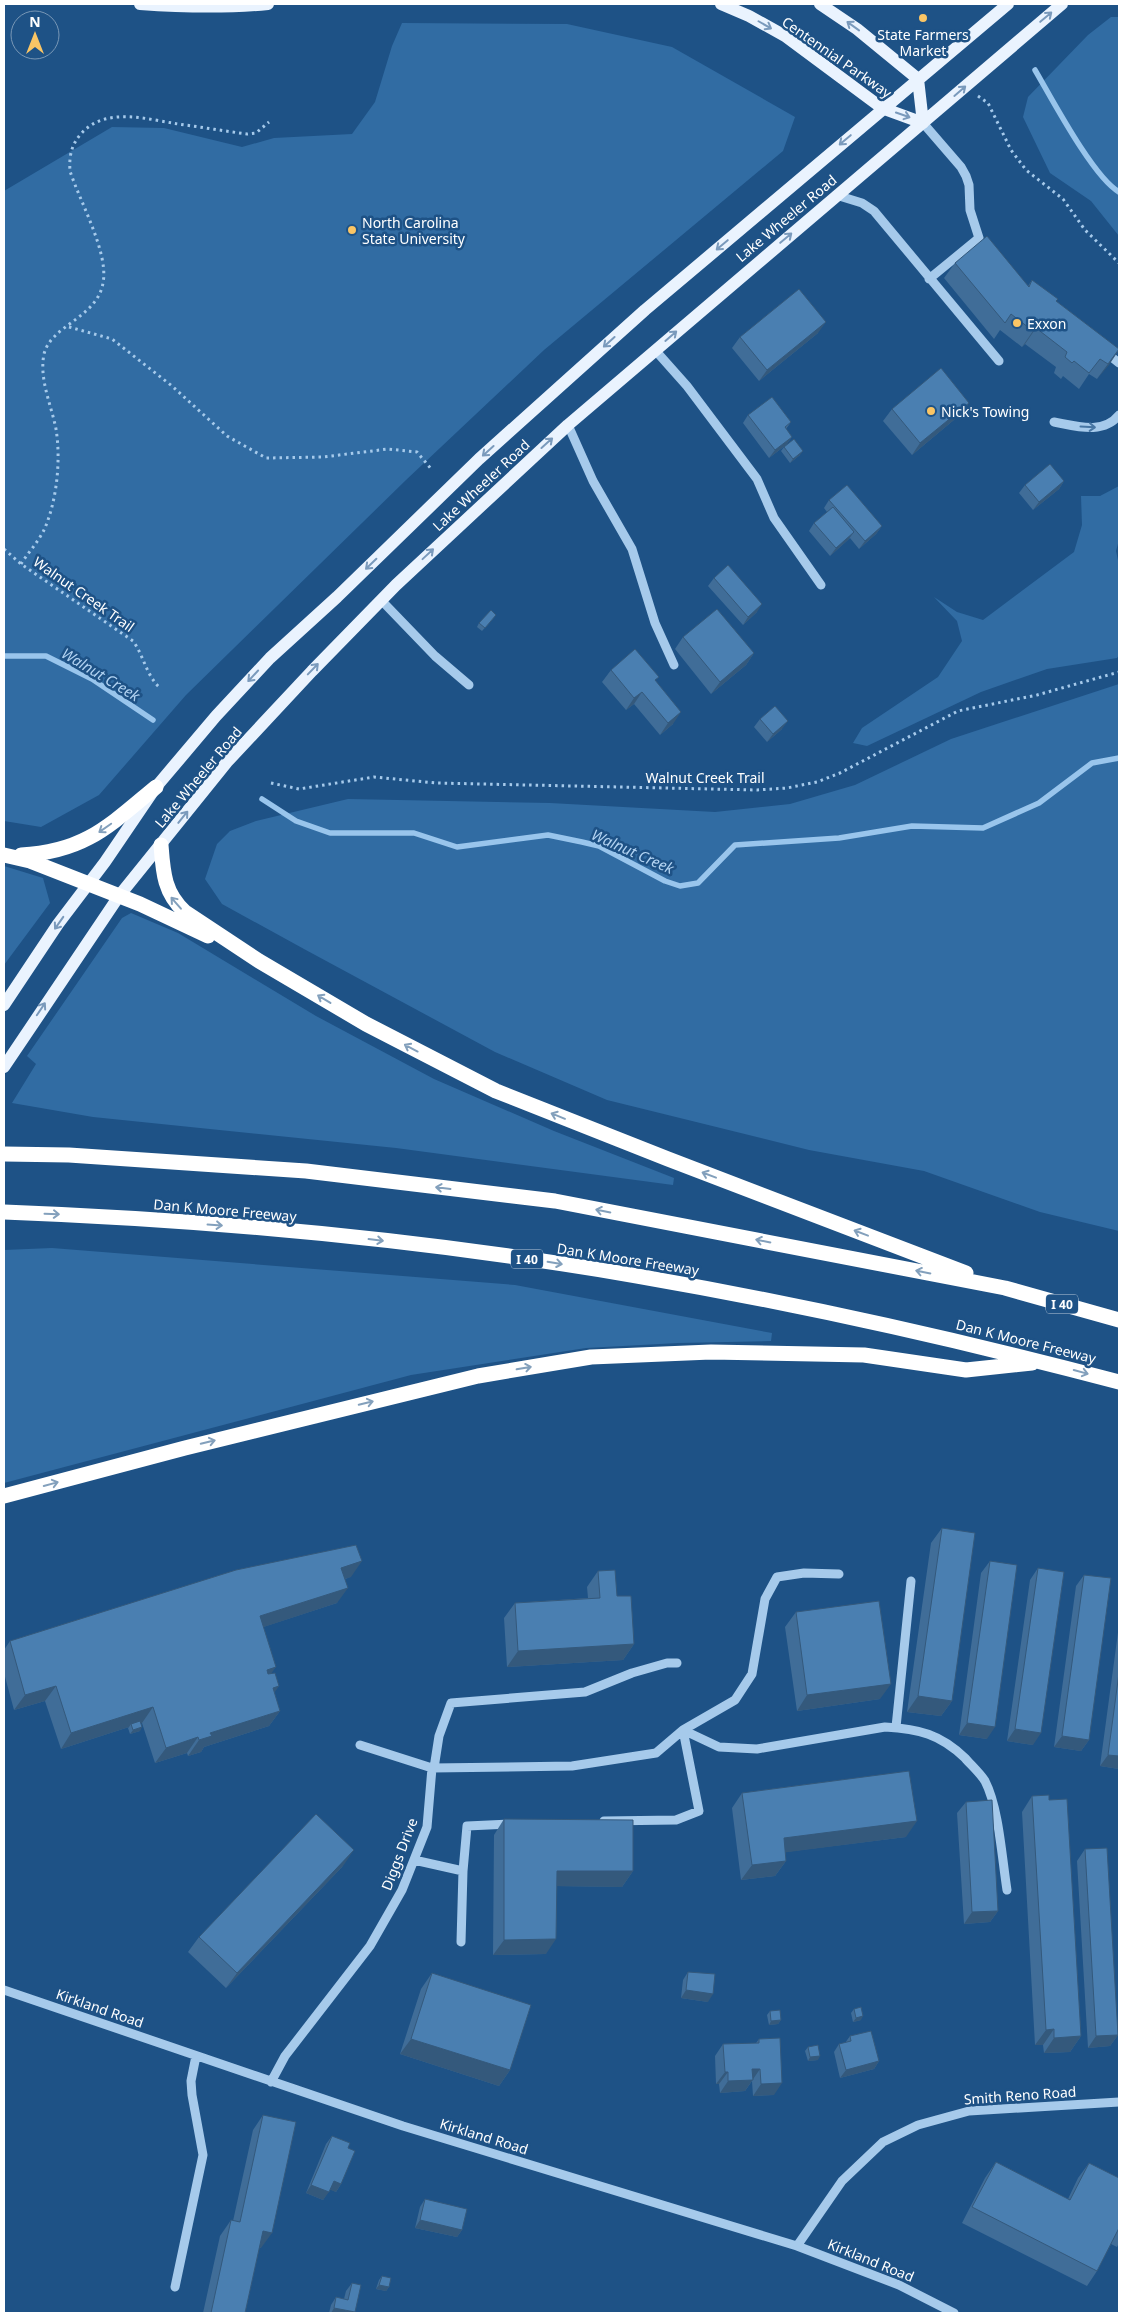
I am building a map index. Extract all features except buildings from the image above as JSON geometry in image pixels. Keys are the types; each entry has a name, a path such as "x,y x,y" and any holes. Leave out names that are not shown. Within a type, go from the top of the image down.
{"highway":[{"path":"5,855 56,851 88,840 109,826 156,786"},
{"path":"161,845 164,880 175,903 185,912 259,961 366,1024 496,1091 659,1156 1005,1288"},
{"path":"5,855 30,861 140,904 259,961"},
{"name":"I 40","path":"4,1154 69,1155 306,1171 555,1201 1005,1288 1119,1320"},
{"name":"Dan K Moore Freeway","path":"4,1212 233,1226 366,1239 506,1256 636,1275 795,1305 962,1342 1119,1382"},
{"path":"4,1496 185,1448 478,1376 591,1357 711,1352 864,1355 966,1370 1043,1362"}],"main road":[{"path":"140,4 171,6 268,4"},
{"name":"Centennial Parkway","path":"721,4 785,36 882,108 923,122"},
{"path":"820,4 857,29 918,79 923,122"},
{"name":"Lake Wheeler Road","path":"4,1006 58,924 156,786 216,716 270,658 337,597 480,460 645,310 882,108 1008,4"},
{"name":"Lake Wheeler Road","path":"4,1067 120,896 227,762 381,600 568,425 1062,4"}],"street":[{"path":"923,122 961,167 966,176 969,185 970,210 979,238 928,279"},
{"path":"836,195 862,202 874,211 928,279 999,361"},
{"path":"1097,346 1119,363"},
{"path":"655,350 687,386 757,479 774,518 821,585"},
{"path":"1054,422 1091,429 1103,426 1119,415"},
{"path":"568,425 593,481 632,549 655,622 674,665"},
{"path":"381,600 435,656 469,685"},
{"path":"360,1745 433,1768 572,1766 656,1753 683,1730 735,1700 752,1674 765,1599 777,1577 804,1573 839,1574"},
{"path":"896,1727 911,1582"},
{"name":"Diggs Drive","path":"271,2082 285,2056 370,1946 402,1890 427,1827 433,1768 439,1736 451,1703 585,1692 632,1673 668,1663 676,1663"},
{"path":"683,1730 719,1747 757,1750 886,1727 896,1727 933,1735 949,1744 985,1781 994,1808 1007,1890"},
{"path":"596,1821 676,1820 700,1811 683,1730"},
{"path":"461,1942 463,1871 467,1826 516,1824"},
{"path":"414,1860 463,1871"},
{"name":"Kirkland Road","path":"4,1990 403,2126 797,2246 899,2285 954,2313"},
{"path":"175,2287 202,2155 192,2095 196,2056"},
{"name":"Smith Reno Road","path":"797,2246 842,2181 883,2142 918,2125 969,2111 1119,2102"}],"path":[{"path":"977,96 988,103 1011,150 1026,170 1063,199 1085,230 1119,263"},
{"path":"21,564 44,531 51,509 58,450 56,430 43,376 42,363 48,344 92,305 103,284 103,259 70,171 71,149 84,131 101,119 117,117 144,118 247,134 256,133 269,122"},
{"path":"68,327 112,339 172,386 227,436 266,458 323,457 388,449 417,452 432,470"},
{"name":"Walnut Creek Trail","path":"4,549 21,564 132,641 138,648 149,675 160,688"},
{"name":"Walnut Creek Trail","path":"271,783 299,789 374,777 436,784 757,790 787,788 817,782 840,773 958,712 1037,695 1119,672"}],"shaded area":[{"path":"1111,17 1119,17 1119,236 1091,201 1050,173 1023,117 1028,97 1088,35"},
{"name":"North Carolina State University","path":"402,23 567,24 672,47 795,117 783,151 544,350 406,480 186,695 99,795 41,827 4,821 4,191 112,127 164,128 242,147 274,138 352,134 375,102 392,46"},
{"path":"1119,486 1119,540 1116,551 1119,565 1119,655 1117,658 1047,669 981,692 867,746 853,743 862,728 938,677 962,641 957,621 934,597 957,612 983,620 1074,552 1082,525 1081,496 1100,496"},
{"path":"1119,684 1119,1231 1040,1212 924,1171 809,1150 607,1100 495,1052 222,904 205,879 217,844 230,831 256,821 348,799 550,803 715,812 790,804 855,785 951,739"},
{"path":"4,866 43,878 50,903 4,965"},
{"path":"131,913 178,933 316,1016 434,1079 554,1131 674,1178 673,1185 396,1148 93,1117 12,1103 36,1064 27,1056 122,918"},
{"path":"52,1248 515,1285 772,1333 771,1341 678,1343 586,1348 411,1375 4,1483 4,1250"}],"waterway":[{"path":"1035,70 1085,154 1097,171 1119,192"},
{"name":"Walnut Creek","path":"4,656 46,656 92,679 153,720"},
{"name":"Walnut Creek","path":"262,799 296,821 330,833 414,833 457,847 548,835 582,842 599,846 665,881 680,886 698,883 735,845 839,838 912,826 983,828 1039,803 1092,763 1119,758"}],"place":[{"name":"State Farmers Market","path":"923,18"},
{"name":"North Carolina State University","path":"352,230"},
{"name":"Exxon","path":"1017,323"},
{"name":"Nick's Towing","path":"931,411"}]}
